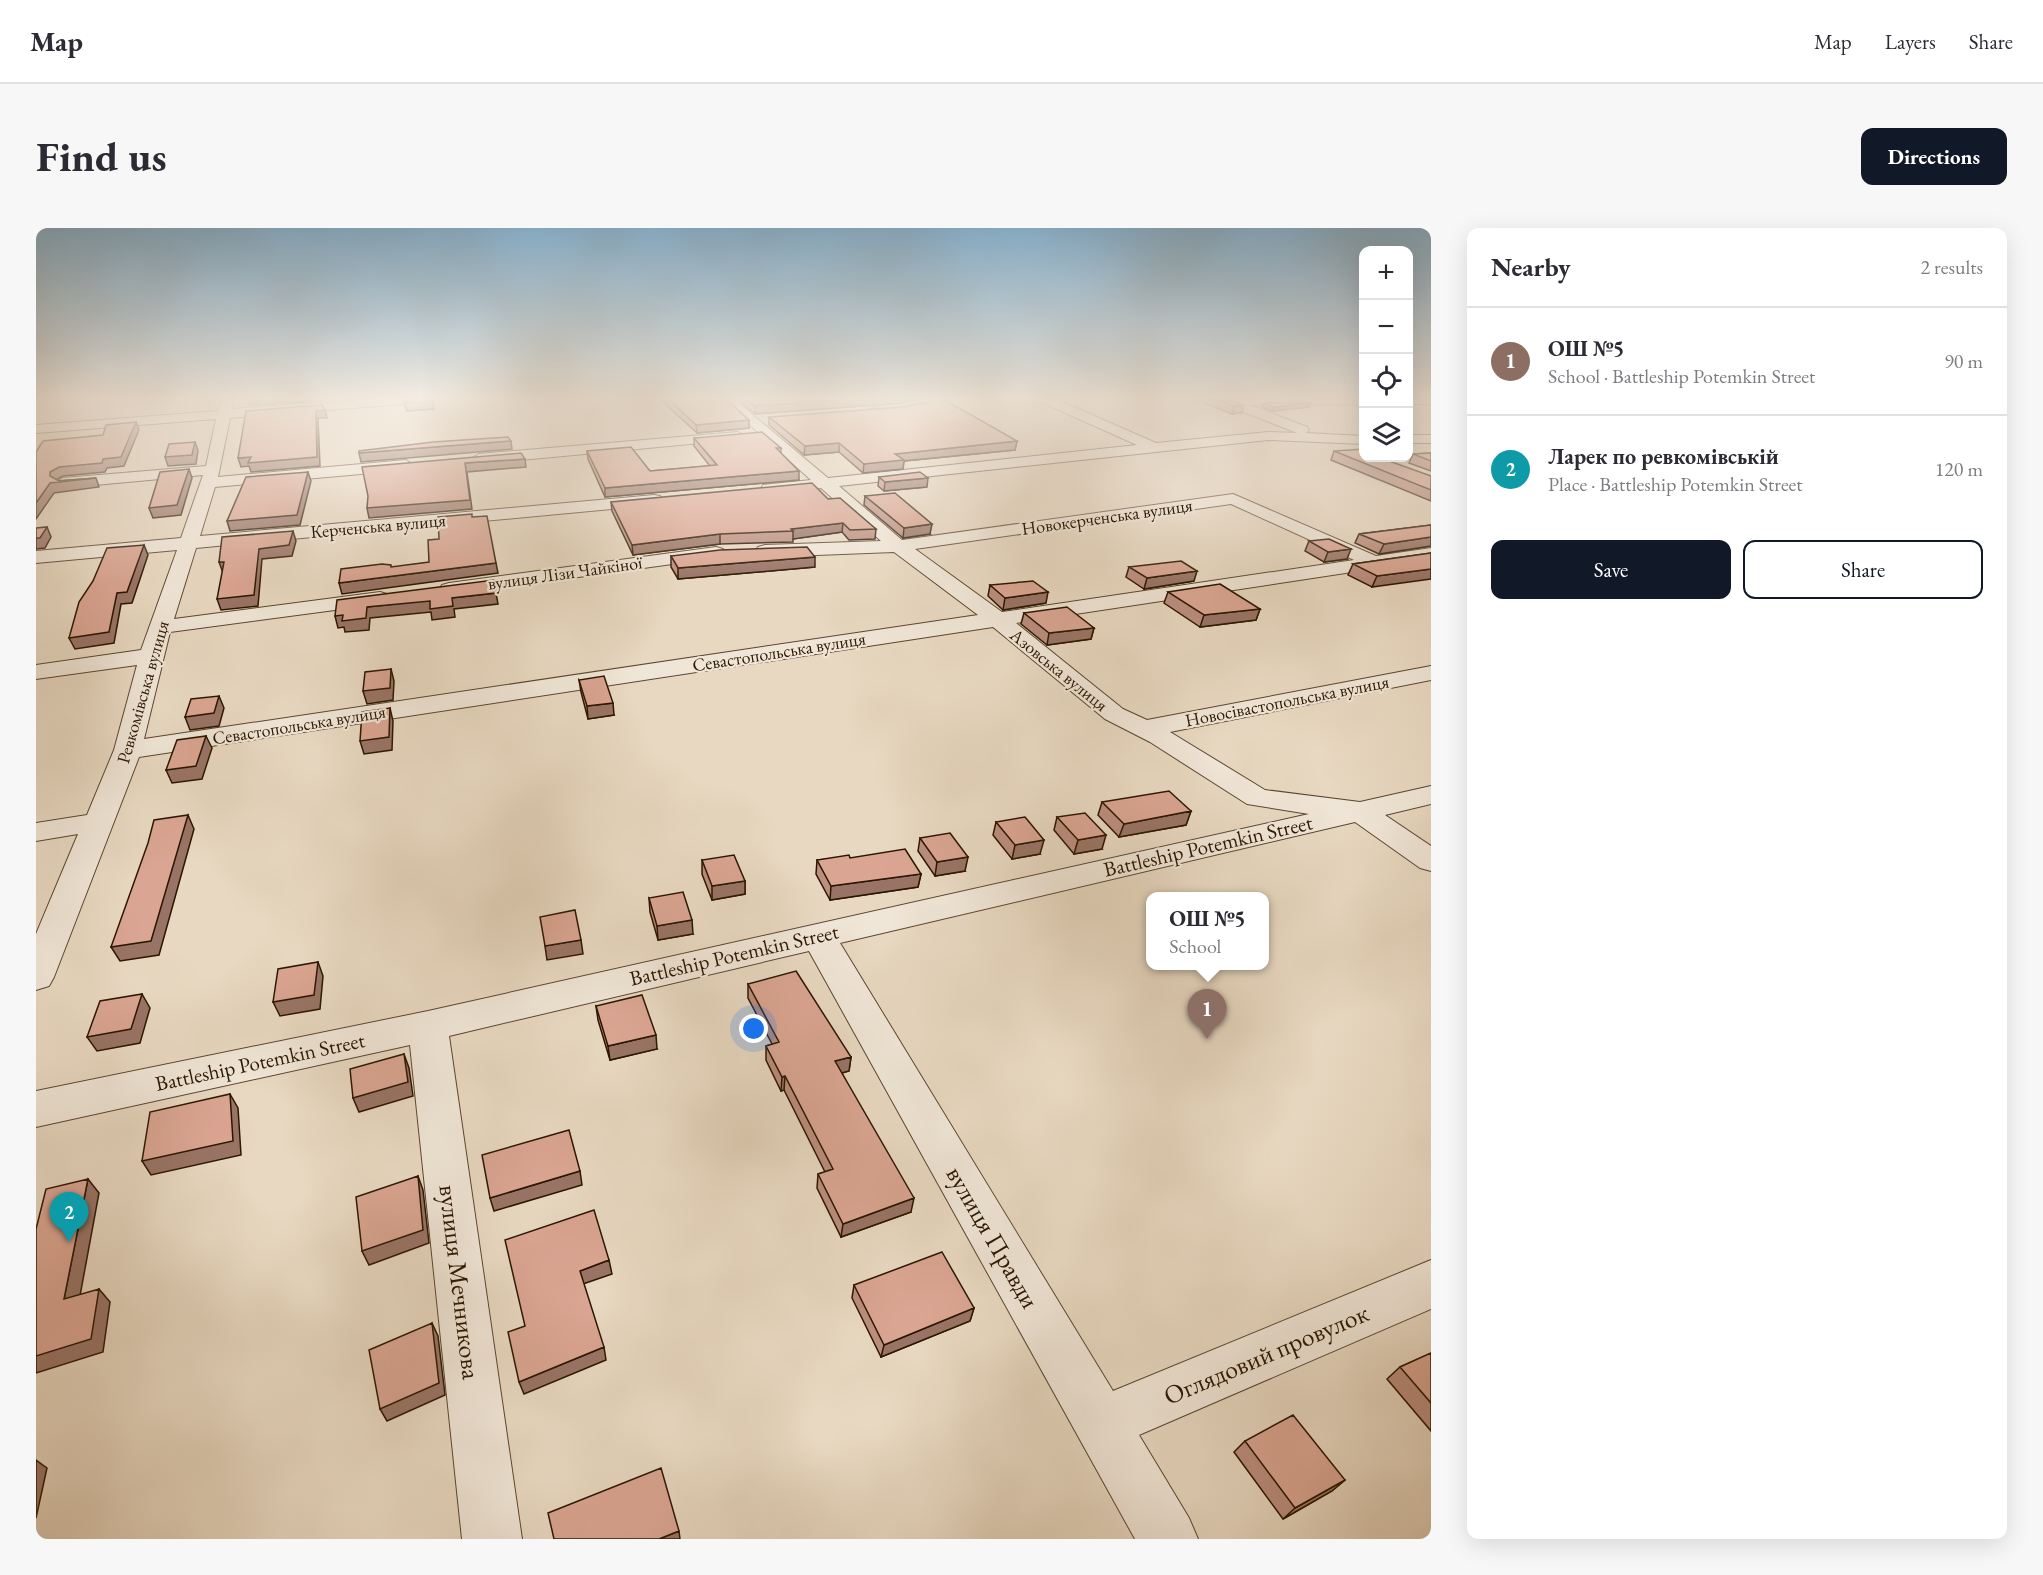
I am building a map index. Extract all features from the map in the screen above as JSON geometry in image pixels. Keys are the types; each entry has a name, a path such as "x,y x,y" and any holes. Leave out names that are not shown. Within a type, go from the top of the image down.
{"street":[{"name":"Ревкомівська вулиця","path":"36,977 128,750 151,656 190,544 214,461"},
{"name":"Азовська вулиця","path":"804,461 898,546 996,619 1114,714 1257,798 1359,811 1431,861"},
{"path":"757,490 1028,461"},
{"path":"63,483 423,464"},
{"name":"Керченська вулиця","path":"36,557 674,498"},
{"name":"Новокерченська вулиця","path":"898,546 1233,499 1377,562"},
{"name":"вулиця Лізи Чайкіної","path":"427,592 737,552 898,546"},
{"name":"Севастопольська вулиця","path":"128,750 1431,554"},
{"path":"161,627 404,595"},
{"path":"36,672 151,656"},
{"name":"Новосівастопольська вулиця","path":"1143,729 1431,673"},
{"name":"Battleship Potemkin Street","path":"36,1109 428,1026 1431,795"},
{"path":"36,832 99,822"},
{"name":"вулиця Правди","path":"818,936 1168,1539"},
{"name":"вулиця Мечникова","path":"428,1026 492,1539"},
{"name":"Оглядовий провулок","path":"1101,1424 1431,1284"}],"building":[{"path":"36,461 102,461 59,467 50,472 50,476 59,481 96,478 50,483 36,503"},
{"path":"428,461 492,461 465,463 470,500 367,508 368,496 362,467"},
{"path":"592,461 642,461 650,471 717,465 714,461 789,461 799,471 605,488"},
{"path":"861,461 892,461 864,464"},
{"path":"1361,462 1392,462 1431,476 1431,490"},
{"path":"189,469 177,505 149,508 160,472"},
{"path":"308,472 297,515 227,521 246,477"},
{"path":"920,472 928,478 885,482 879,477"},
{"path":"812,483 828,499 840,498 876,529 850,530 843,523 791,529 793,531 720,534 632,545 611,502"},
{"path":"895,493 932,524 904,528 865,496"},
{"path":"472,514 472,517 487,516 496,563 339,583 341,569 382,564 391,565 391,567 429,562 428,540 439,539 438,517"},
{"path":"1431,525 1431,537 1384,544 1359,534"},
{"path":"47,527 40,538 36,538 36,528"},
{"path":"293,531 289,545 259,549 254,595 217,599 224,562 219,562 222,537"},
{"path":"1329,539 1351,549 1328,552 1309,541"},
{"path":"144,545 127,592 117,593 109,632 69,638 79,602 93,581 107,548"},
{"path":"807,547 815,557 678,568 671,556 720,550"},
{"path":"1431,553 1431,569 1377,576 1353,564"},
{"path":"1181,561 1197,571 1147,578 1129,567"},
{"path":"494,580 496,593 452,598 453,606 430,609 430,601 367,607 366,618 342,621 343,615 335,616 337,600"},
{"path":"1033,581 1048,592 1005,598 990,585"},
{"path":"1220,584 1260,609 1204,615 1168,592"},
{"path":"1067,607 1094,628 1049,633 1024,613"},
{"path":"391,669 390,688 363,691 365,672"},
{"path":"604,676 613,703 587,706 579,680"},
{"path":"219,696 214,713 185,717 191,699"},
{"path":"390,708 389,737 360,741 362,712"},
{"path":"206,736 196,766 166,770 177,740"},
{"path":"1169,791 1191,811 1124,824 1102,802"},
{"path":"1085,813 1106,835 1078,840 1057,817"},
{"path":"188,815 151,941 111,947 154,820"},
{"path":"1025,817 1044,840 1015,845 996,822"},
{"path":"950,833 968,857 937,862 920,838"},
{"path":"905,849 921,874 831,886 817,860 849,855 850,858"},
{"path":"734,855 745,881 712,886 702,860"},
{"path":"683,892 692,920 657,926 649,898"},
{"path":"575,910 581,940 545,946 540,917"},
{"path":"318,962 314,995 273,1002 278,969"},
{"path":"796,971 851,1057 835,1061 914,1198 843,1224 818,1174 833,1169 785,1076 782,1077 766,1046 779,1042 748,984"},
{"path":"142,994 131,1029 87,1037 100,1001"},
{"path":"642,995 656,1035 608,1046 596,1006"},
{"path":"404,1054 408,1082 353,1098 350,1069"},
{"path":"230,1094 233,1141 142,1161 150,1112"},
{"path":"569,1130 580,1171 490,1198 482,1155"},
{"path":"418,1176 423,1230 362,1251 356,1197"},
{"path":"88,1179 64,1299 99,1289 91,1339 36,1356 36,1229 46,1189"},
{"path":"594,1210 609,1260 580,1271 604,1347 519,1382 508,1332 525,1326 505,1240"},
{"path":"942,1252 974,1308 884,1345 854,1285"},
{"path":"432,1323 439,1383 380,1409 369,1350"},
{"path":"1431,1353 1431,1403 1400,1367"},
{"path":"1293,1415 1345,1480 1295,1508 1245,1441"},
{"path":"661,1468 679,1531 659,1539 554,1539 548,1513"}],"place":[{"name":"ОШ №5","path":"1207,1039"},
{"name":"Ларек по ревкомівській","path":"69,1242"}]}
